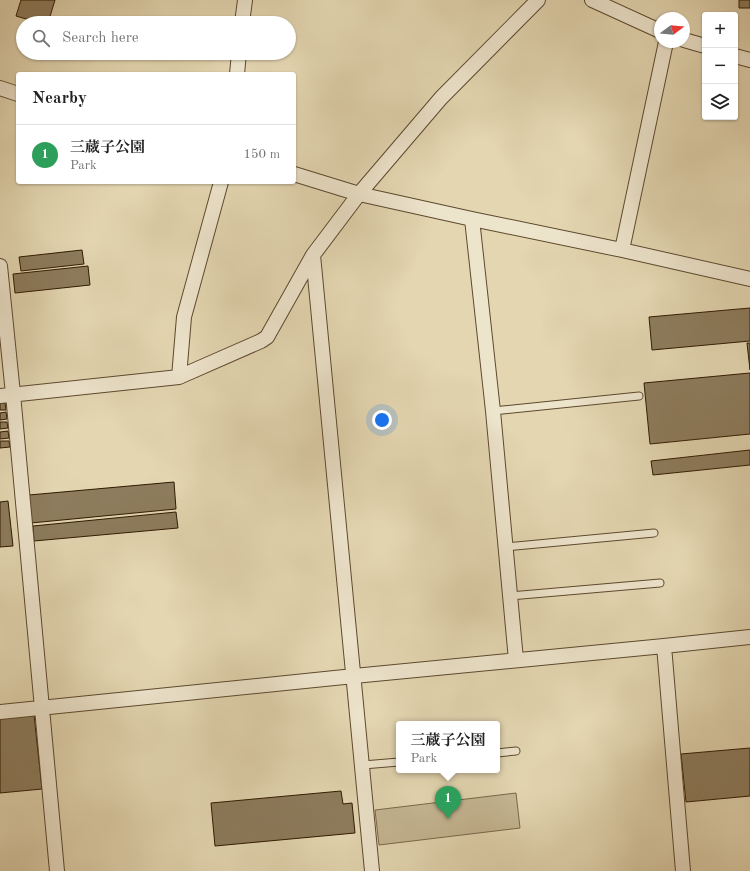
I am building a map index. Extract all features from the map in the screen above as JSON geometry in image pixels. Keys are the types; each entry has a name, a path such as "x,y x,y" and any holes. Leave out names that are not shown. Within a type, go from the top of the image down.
{"street":[{"path":"243,16 245,0"},
{"path":"6,395 179,377 267,337 313,256 359,194 441,98 538,0"},
{"path":"592,0 654,28"},
{"path":"690,42 702,45"},
{"path":"622,250 665,48"},
{"path":"738,57 750,60"},
{"path":"236,72 238,60"},
{"path":"0,88 16,93"},
{"path":"296,175 359,194 750,279"},
{"path":"179,377 184,317 220,184"},
{"path":"472,219 493,411 516,660"},
{"path":"313,256 372,871"},
{"path":"0,266 6,395 42,708 57,871"},
{"path":"0,712 750,637"},
{"path":"664,646 683,871"}],"lane":[{"path":"493,411 639,396"},
{"path":"506,547 654,533"},
{"path":"510,596 660,583"},
{"path":"500,753 516,751"},
{"path":"362,765 396,762"}],"shaded area":[{"path":"516,793 520,828 379,845 375,810"}],"building":[{"path":"21,0 55,0 50,16 16,16"},
{"path":"739,0 750,0 750,8 739,8"},
{"path":"82,250 84,264 21,271 19,257"},
{"path":"88,266 90,285 15,293 13,274"},
{"path":"750,308 750,341 652,350 649,317"},
{"path":"747,343 750,343 750,370"},
{"path":"750,373 750,434 650,444 644,383"},
{"path":"0,403 5,403 6,410 0,410"},
{"path":"6,412 7,419 0,420 0,413"},
{"path":"0,422 7,422 8,428 0,429"},
{"path":"8,431 9,438 0,439 0,432"},
{"path":"0,441 9,441 10,447 0,448"},
{"path":"750,450 750,465 653,475 651,461"},
{"path":"174,482 176,509 31,523 29,495"},
{"path":"8,501 13,546 0,547 0,502"},
{"path":"176,512 178,528 34,541 33,526"},
{"path":"34,715 42,789 0,793 0,718"},
{"path":"750,748 750,796 686,802 681,754"},
{"path":"341,791 343,804 352,803 355,833 215,846 211,803"}],"place":[{"name":"三蔵子公園","path":"448,819"}]}
